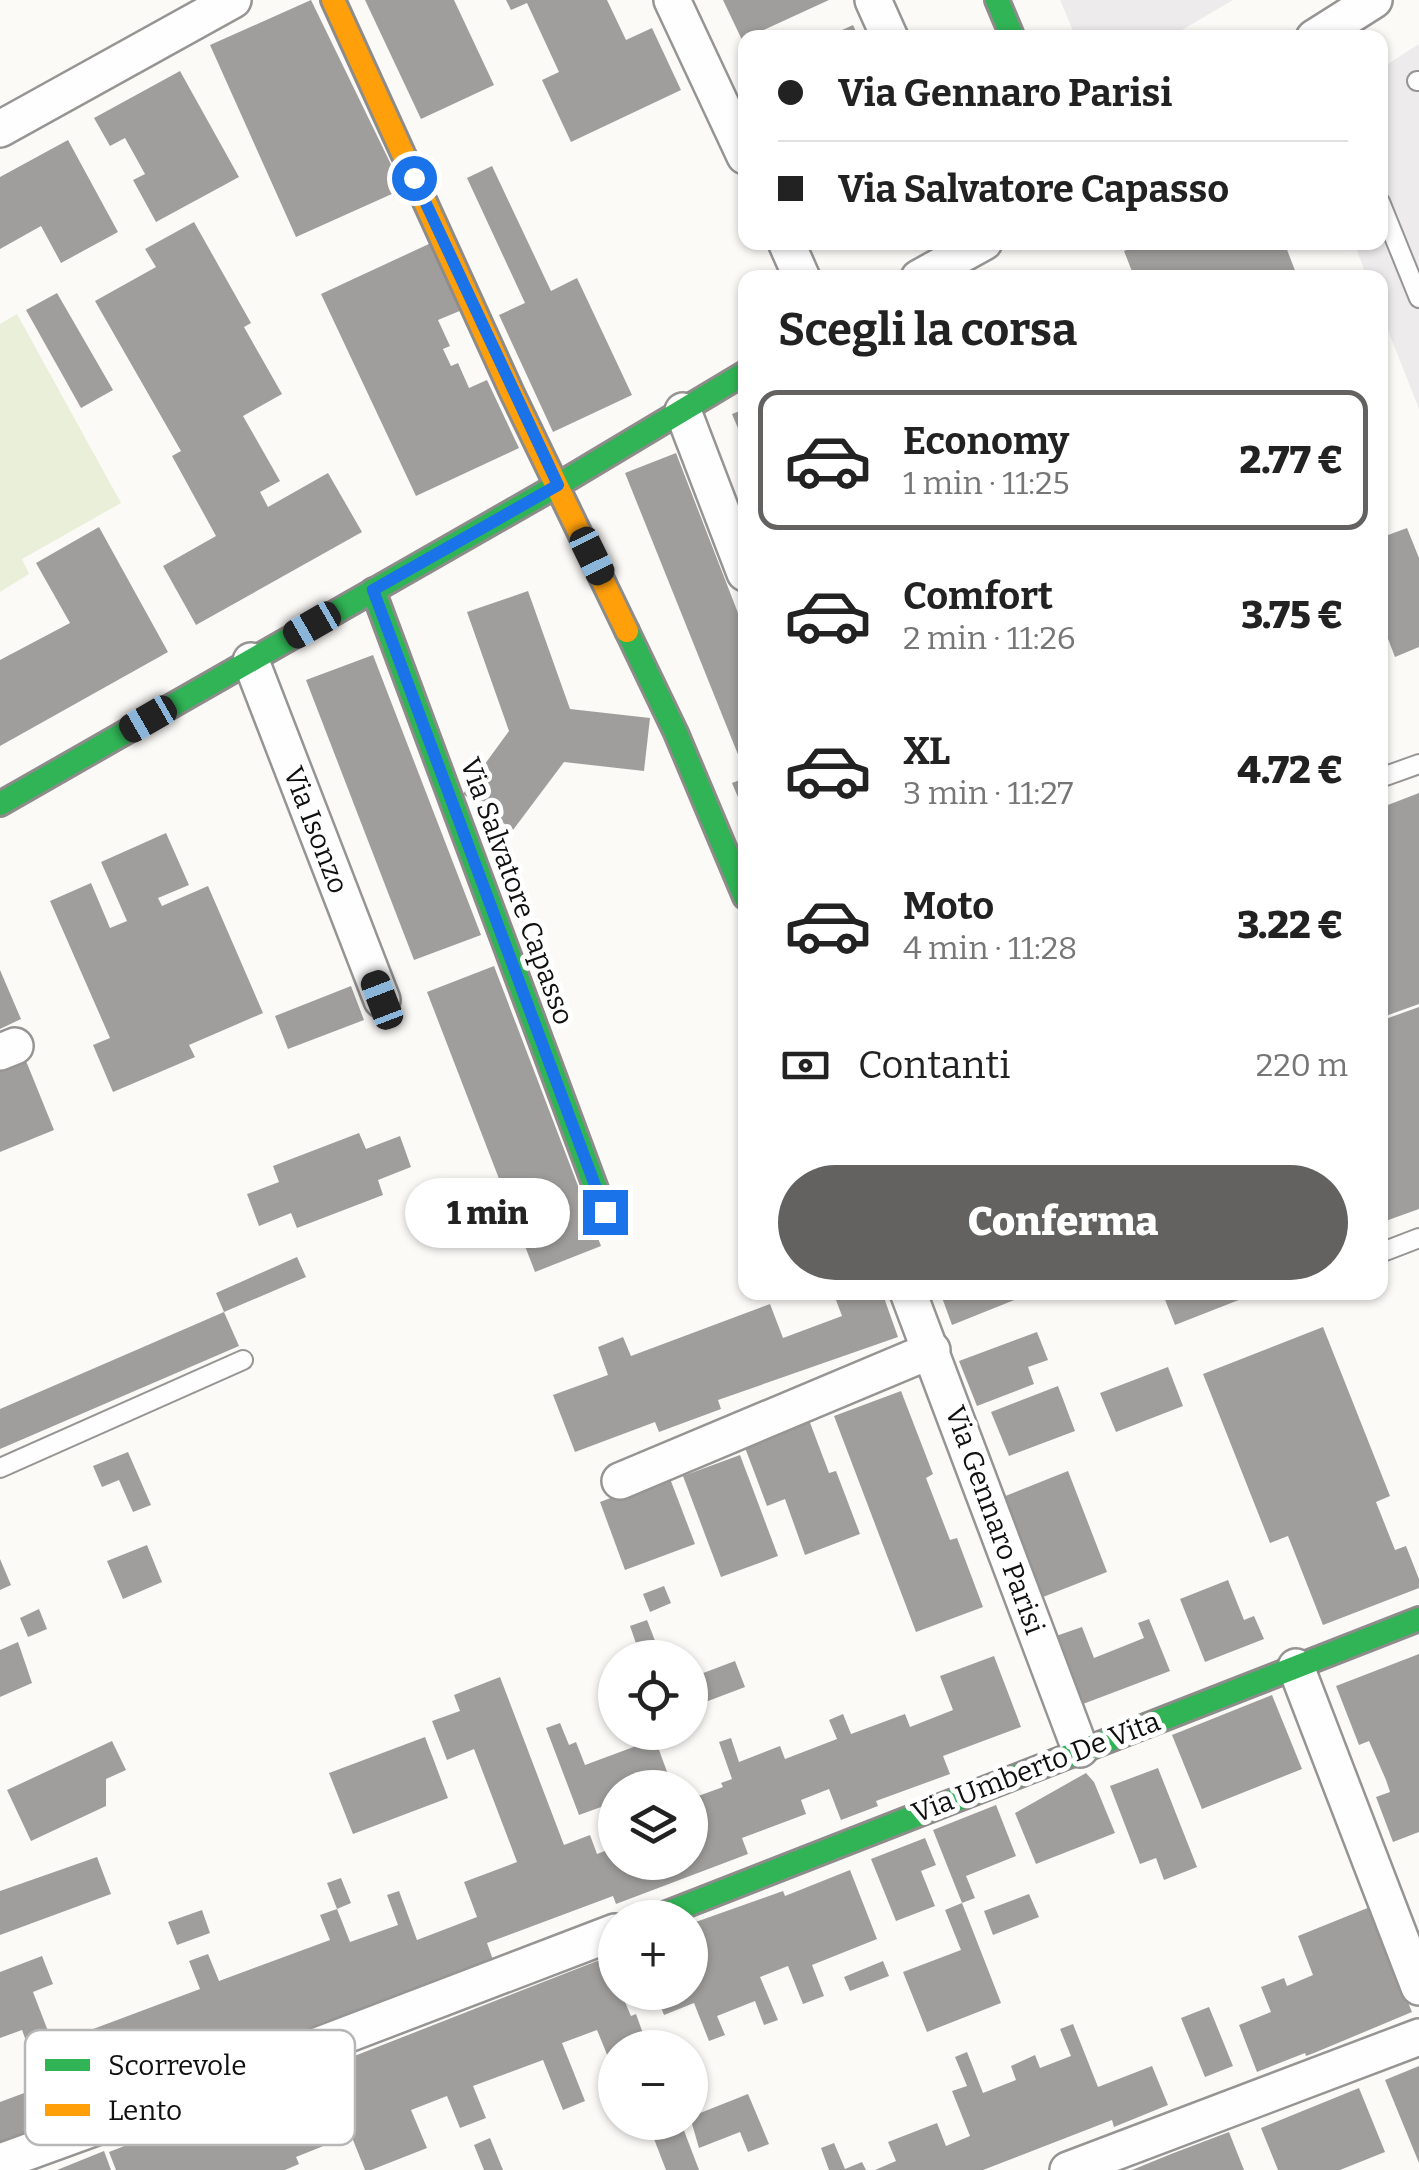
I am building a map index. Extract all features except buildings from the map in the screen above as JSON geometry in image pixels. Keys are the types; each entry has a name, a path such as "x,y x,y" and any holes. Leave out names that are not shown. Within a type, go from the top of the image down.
{"street":[{"path":"0,130 233,0"},
{"path":"334,0 512,393 676,733 738,881"},
{"path":"672,0 738,141"},
{"path":"873,0 886,30"},
{"path":"997,0 1010,30"},
{"path":"1327,30 1374,0"},
{"path":"933,270 970,250"},
{"path":"0,804 558,485 738,377"},
{"path":"683,411 738,554"},
{"name":"Via Salvatore Capasso","path":"373,590 605,1212"},
{"name":"Via Isonzo","path":"251,660 382,1000"},
{"name":"Via Gennaro Parisi","path":"911,1300 1080,1749"},
{"path":"620,1481 932,1350"},
{"name":"Via Umberto De Vita","path":"699,1900 1419,1620"},
{"path":"1296,1666 1419,1987"},
{"path":"355,2031 598,1938"},
{"path":"1068,2170 1419,2037"},
{"path":"0,2162 47,2145"}],"lane":[{"path":"1388,222 1419,298"},
{"path":"1388,775 1419,764"},
{"path":"1388,1250 1419,1238"},
{"path":"0,1468 243,1360"}],"shaded area":[{"path":"1060,0 1233,0 1182,30 1073,30"},
{"path":"1419,44 1419,409 1388,330 1388,270 1364,270 1357,250 1388,250 1388,64"}],"green space":[{"path":"17,314 121,503 22,559 29,574 0,592 0,324"}],"traffic: fast":[{"path":"997,0 1010,30"},
{"path":"0,804 558,485 738,377"},
{"path":"373,590 605,1213"},
{"path":"627,631 676,733 738,880"},
{"path":"700,1900 1419,1619"}],"traffic: slow":[{"path":"333,0 512,393 627,631"}],"route":[{"path":"414,178 558,485 373,590 605,1212"}]}
